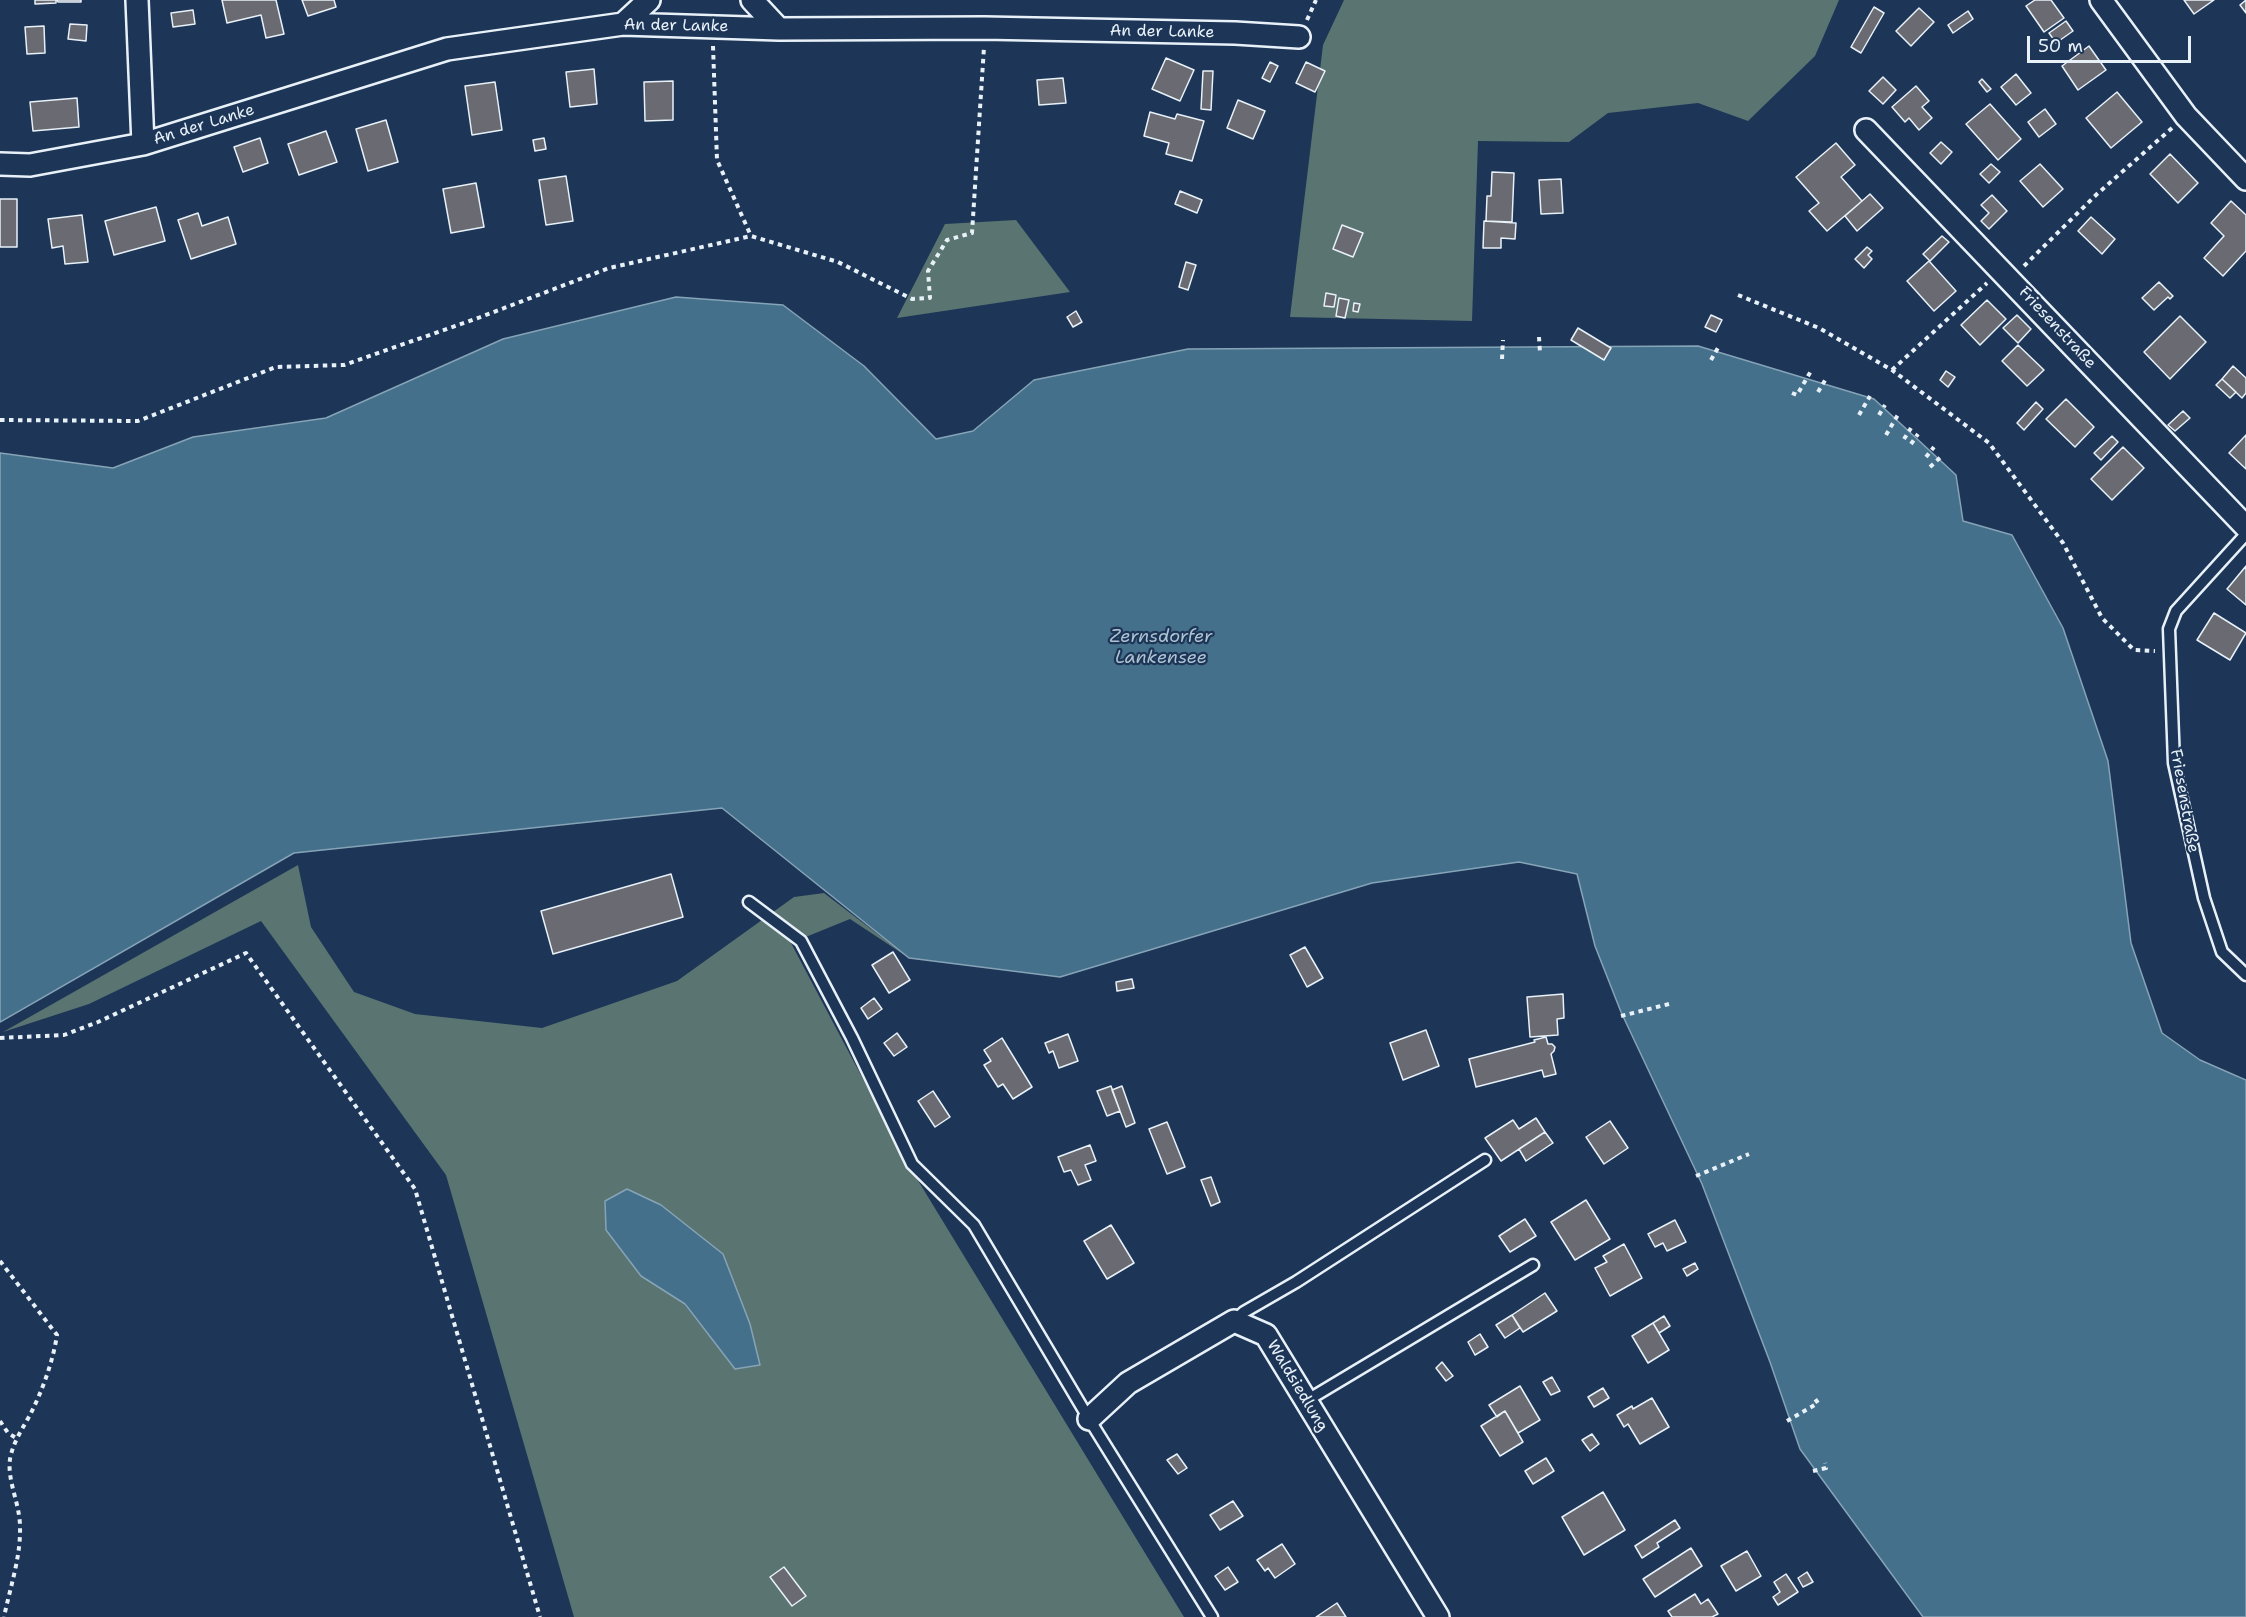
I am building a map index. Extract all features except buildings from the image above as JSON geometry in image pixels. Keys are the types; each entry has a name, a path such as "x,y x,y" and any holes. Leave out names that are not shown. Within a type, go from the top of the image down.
{"street":[{"path":"137,0 143,144"},
{"path":"623,24 649,0"},
{"path":"753,0 779,29"},
{"path":"2101,0 2186,116 2246,178"},
{"name":"An der Lanke","path":"0,164 30,165 143,144 447,49 623,24 779,29 984,28 1234,33 1299,37"},
{"name":"Friesenstraße","path":"1866,130 2246,527"},
{"path":"1089,1419 1128,1383 1234,1321"},
{"name":"Waldsiedlung","path":"1234,1321 1266,1335 1438,1617"}],"lane":[{"name":"Friesenstraße","path":"2246,534 2176,611 2169,629 2174,763 2204,898 2222,952 2246,975"},
{"path":"749,903 801,941 852,1038 912,1164 974,1225 1089,1419 1212,1617"},
{"path":"1234,1321 1244,1312 1296,1282 1485,1160"},
{"path":"1306,1401 1533,1265"}],"path":[{"path":"712,27 717,160 751,236"},
{"path":"0,420 138,421 276,367 344,365 478,318 609,268 751,236 838,262 912,299 930,298 928,271 947,240 972,234 984,28"},
{"path":"1892,370 2006,274 2186,116"},
{"path":"1738,295 1819,328 1892,370 1989,443 2063,543 2102,618 2134,650 2171,651"},
{"path":"1539,337 1540,353"},
{"path":"1502,359 1503,340"},
{"path":"1711,360 1719,346"},
{"path":"1792,393 1797,395 1811,372"},
{"path":"1818,392 1827,377"},
{"path":"1859,415 1870,396"},
{"path":"1878,415 1885,405"},
{"path":"1887,435 1899,413"},
{"path":"1904,439 1911,428"},
{"path":"1911,444 1918,434"},
{"path":"1926,457 1934,447"},
{"path":"1930,467 1943,455"},
{"path":"0,1038 64,1035 98,1022 246,953 415,1189 540,1617"},
{"path":"1621,1016 1669,1004"},
{"path":"1696,1176 1749,1154"},
{"path":"0,1261 57,1335 49,1368 32,1411 16,1438 10,1459 21,1525 4,1617"},
{"path":"0,1268 6,1269"},
{"path":"1787,1422 1818,1403 1813,1396"},
{"path":"0,1421 8,1433 16,1438"},
{"path":"1813,1471 1826,1468 1825,1463"}],"green space":[{"path":"1344,0 1839,0 1815,56 1748,121 1698,103 1608,113 1569,142 1478,141 1472,321 1290,317 1323,45"},
{"path":"1016,220 1070,292 897,318 945,224"},
{"path":"298,865 311,927 354,992 415,1014 542,1028 677,981 794,897 824,893 909,958 850,919 791,943 908,1164 1184,1617 574,1617 446,1175 261,921 89,1004 3,1032","holes":["684,1304 760,1365 735,1369"]}],"water":[{"name":"Zernsdorfer Lankensee","path":"676,297 783,305 864,366 936,439 973,431 1034,380 1188,349 1698,346 1874,399 1956,475 1963,521 2012,535 2063,628 2108,761 2131,943 2162,1033 2200,1060 2246,1080 2246,1617 1923,1617 1800,1449 1770,1362 1702,1184 1621,1012 1595,946 1577,874 1519,862 1372,883 1060,977 909,958 722,808 294,853 0,1022 0,453 113,468 193,437 326,418 503,339"},
{"path":"627,1189 661,1205 723,1254 750,1324 760,1365 735,1369 685,1304 641,1276 606,1230 605,1201"}]}
